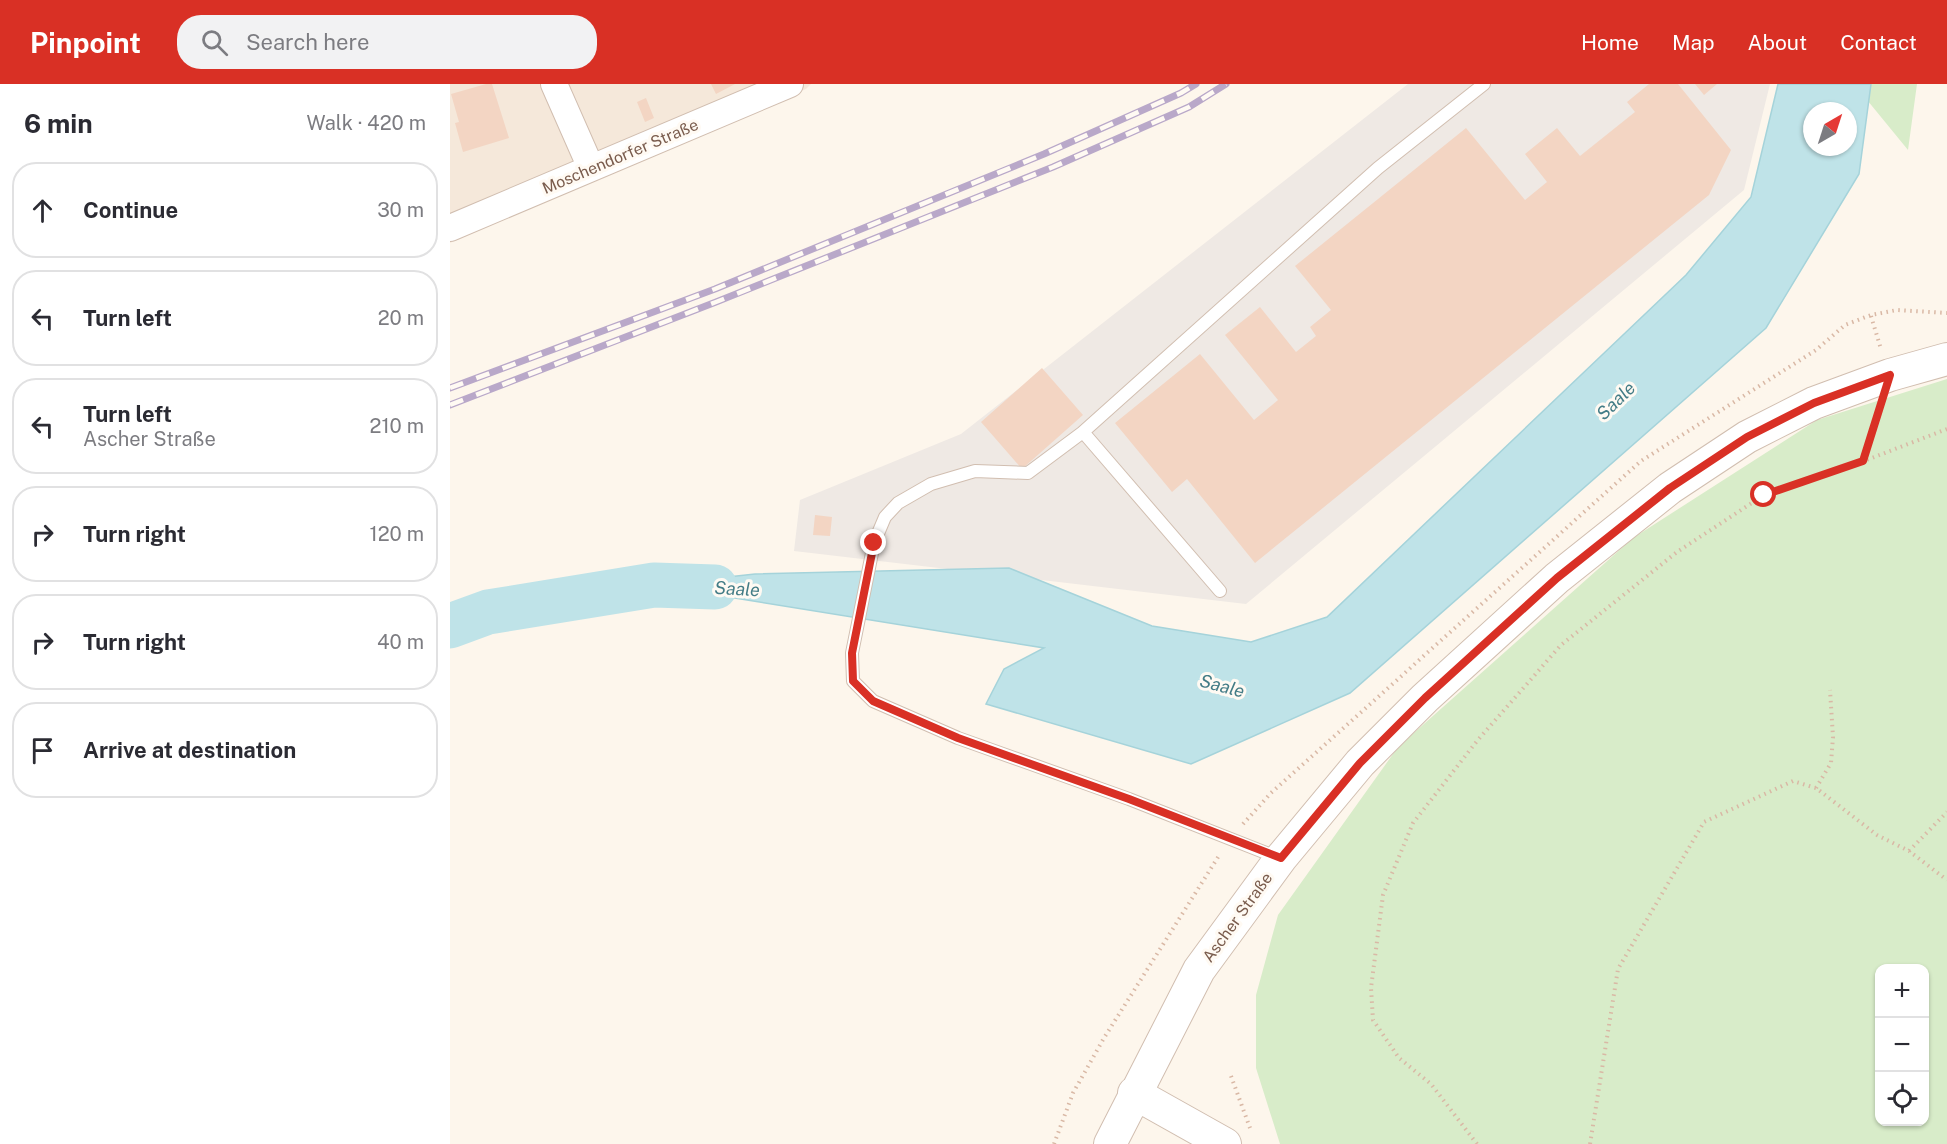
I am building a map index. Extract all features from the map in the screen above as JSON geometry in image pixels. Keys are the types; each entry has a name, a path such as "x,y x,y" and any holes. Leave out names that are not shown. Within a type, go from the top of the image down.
{"street":[{"path":"554,84 591,168"},
{"name":"Moschendorfer Straße","path":"450,228 790,84"},
{"name":"Ascher Straße","path":"1110,1144 1134,1093 1199,970 1281,858 1360,763 1425,698 1557,578 1670,488 1747,437 1814,403 1890,375 1947,359"},
{"path":"1134,1093 1238,1138"}],"lane":[{"path":"1281,858 1129,799 976,745 873,701 853,681 852,653 874,543 885,517 898,503 931,484 975,471 1028,473 1083,432 1378,168 1485,84"},
{"path":"1083,432 1220,591"}],"path":[{"path":"1863,461 1890,375 1871,315"},
{"path":"1477,1144 1431,1084 1399,1058 1373,1020 1371,988 1383,895 1413,823 1477,741 1561,645 1668,559 1764,495 1947,429"},
{"path":"1816,788 1831,763 1833,737 1830,690"},
{"path":"1590,1144 1618,969 1704,822 1792,781 1816,788 1877,835 1910,851 1947,880"},
{"path":"1910,851 1947,812"},
{"path":"1231,1076 1238,1138"}],"shaded area":[{"path":"450,84 811,84 806,89 450,243"},
{"path":"1408,84 1770,84 1744,190 1246,604 794,551 800,500 961,434"}],"green space":[{"path":"1854,84 1917,84 1908,150"},
{"path":"1947,379 1947,1144 1280,1144 1256,1068 1256,995 1278,915 1398,747 1633,538 1817,420"}],"water":[{"path":"1778,84 1871,84 1859,174 1766,328 1350,693 1191,764 986,704 1004,669 1044,648 654,585 755,574 1009,568 1152,626 1251,642 1327,617 1686,275 1751,197"}],"building":[{"path":"492,84 509,138 463,152 455,123 459,122 451,94"},
{"path":"711,84 735,84 716,94"},
{"path":"1649,84 1678,84 1731,150 1709,195 1255,563 1187,479 1172,492 1115,423 1200,354 1254,420 1278,400 1225,335 1260,307 1296,352 1316,336 1310,327 1331,310 1295,266 1466,128 1525,200 1547,182 1525,154 1557,128 1580,156 1635,112 1627,102"},
{"path":"1695,84 1717,84 1704,95"},
{"path":"646,98 654,118 645,122 637,102"},
{"path":"1042,368 1083,415 1022,469 981,422"},
{"path":"815,515 832,517 830,536 813,535"}],"waterway":[{"name":"Saale","path":"450,626 488,612 654,585 715,587"}],"railway":[{"path":"450,388 715,289 1044,154 1181,93 1196,84"},
{"path":"450,405 716,302 1053,167 1189,107 1226,84"}],"route":[{"path":"874,543 852,653 853,681 873,701 958,738 1129,799 1281,858 1360,763 1425,698 1557,578 1670,488 1747,437 1814,403 1890,375 1863,461 1764,495"}]}
